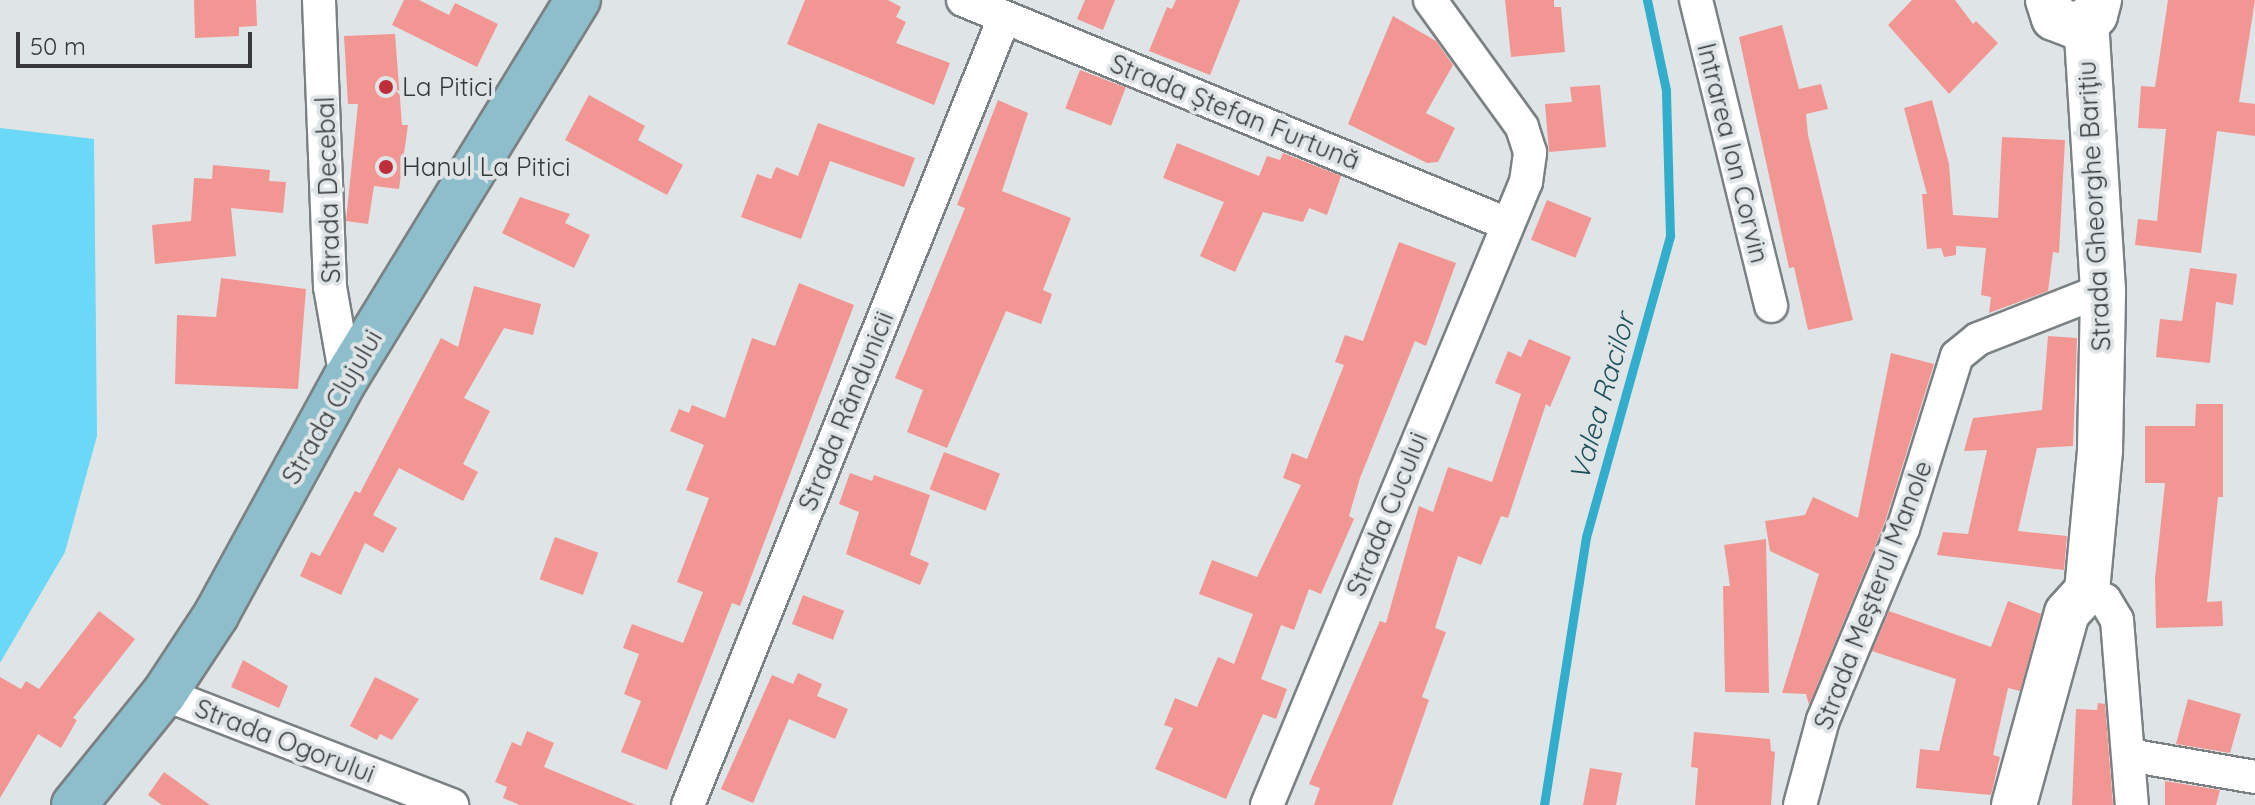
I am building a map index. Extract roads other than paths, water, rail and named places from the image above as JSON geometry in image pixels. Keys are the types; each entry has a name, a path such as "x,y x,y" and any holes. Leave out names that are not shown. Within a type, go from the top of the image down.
{"main road":[{"name":"Strada Clujului","path":"74,805 164,694 216,615 346,378 578,0"},
{"path":"2048,0 2054,18 2064,24 2092,12"},
{"name":"Strada Gheorghe Barițiu","path":"2087,591 2100,450 2103,290 2092,12"},
{"path":"2014,805 2070,605 2087,591"}],"street":[{"name":"Strada Decebal","path":"319,0 330,287 346,378"},
{"name":"Strada Ștefan Furtună","path":"963,0 1507,224"},
{"name":"Strada Cucului","path":"1267,805 1526,182 1530,152 1522,127 1430,0"},
{"name":"Intrarea Ion Corvin","path":"1696,0 1771,306"},
{"name":"Strada Rândunicii","path":"688,805 1004,18"},
{"name":"Strada Meșterul Manole","path":"1800,805 1823,720 1903,529 1957,356 1978,339 2103,290"},
{"path":"2087,591 2105,600 2117,620 2132,805"},
{"name":"Strada Ogorului","path":"164,694 452,805"},
{"path":"2129,755 2255,777"}],"waterway":[{"name":"Valea Racilor","path":"1544,805 1586,537 1670,236 1666,90 1647,0"}],"place":[{"name":"La Pitici","path":"386,87"},
{"name":"Hanul La Pitici","path":"386,167"}]}
